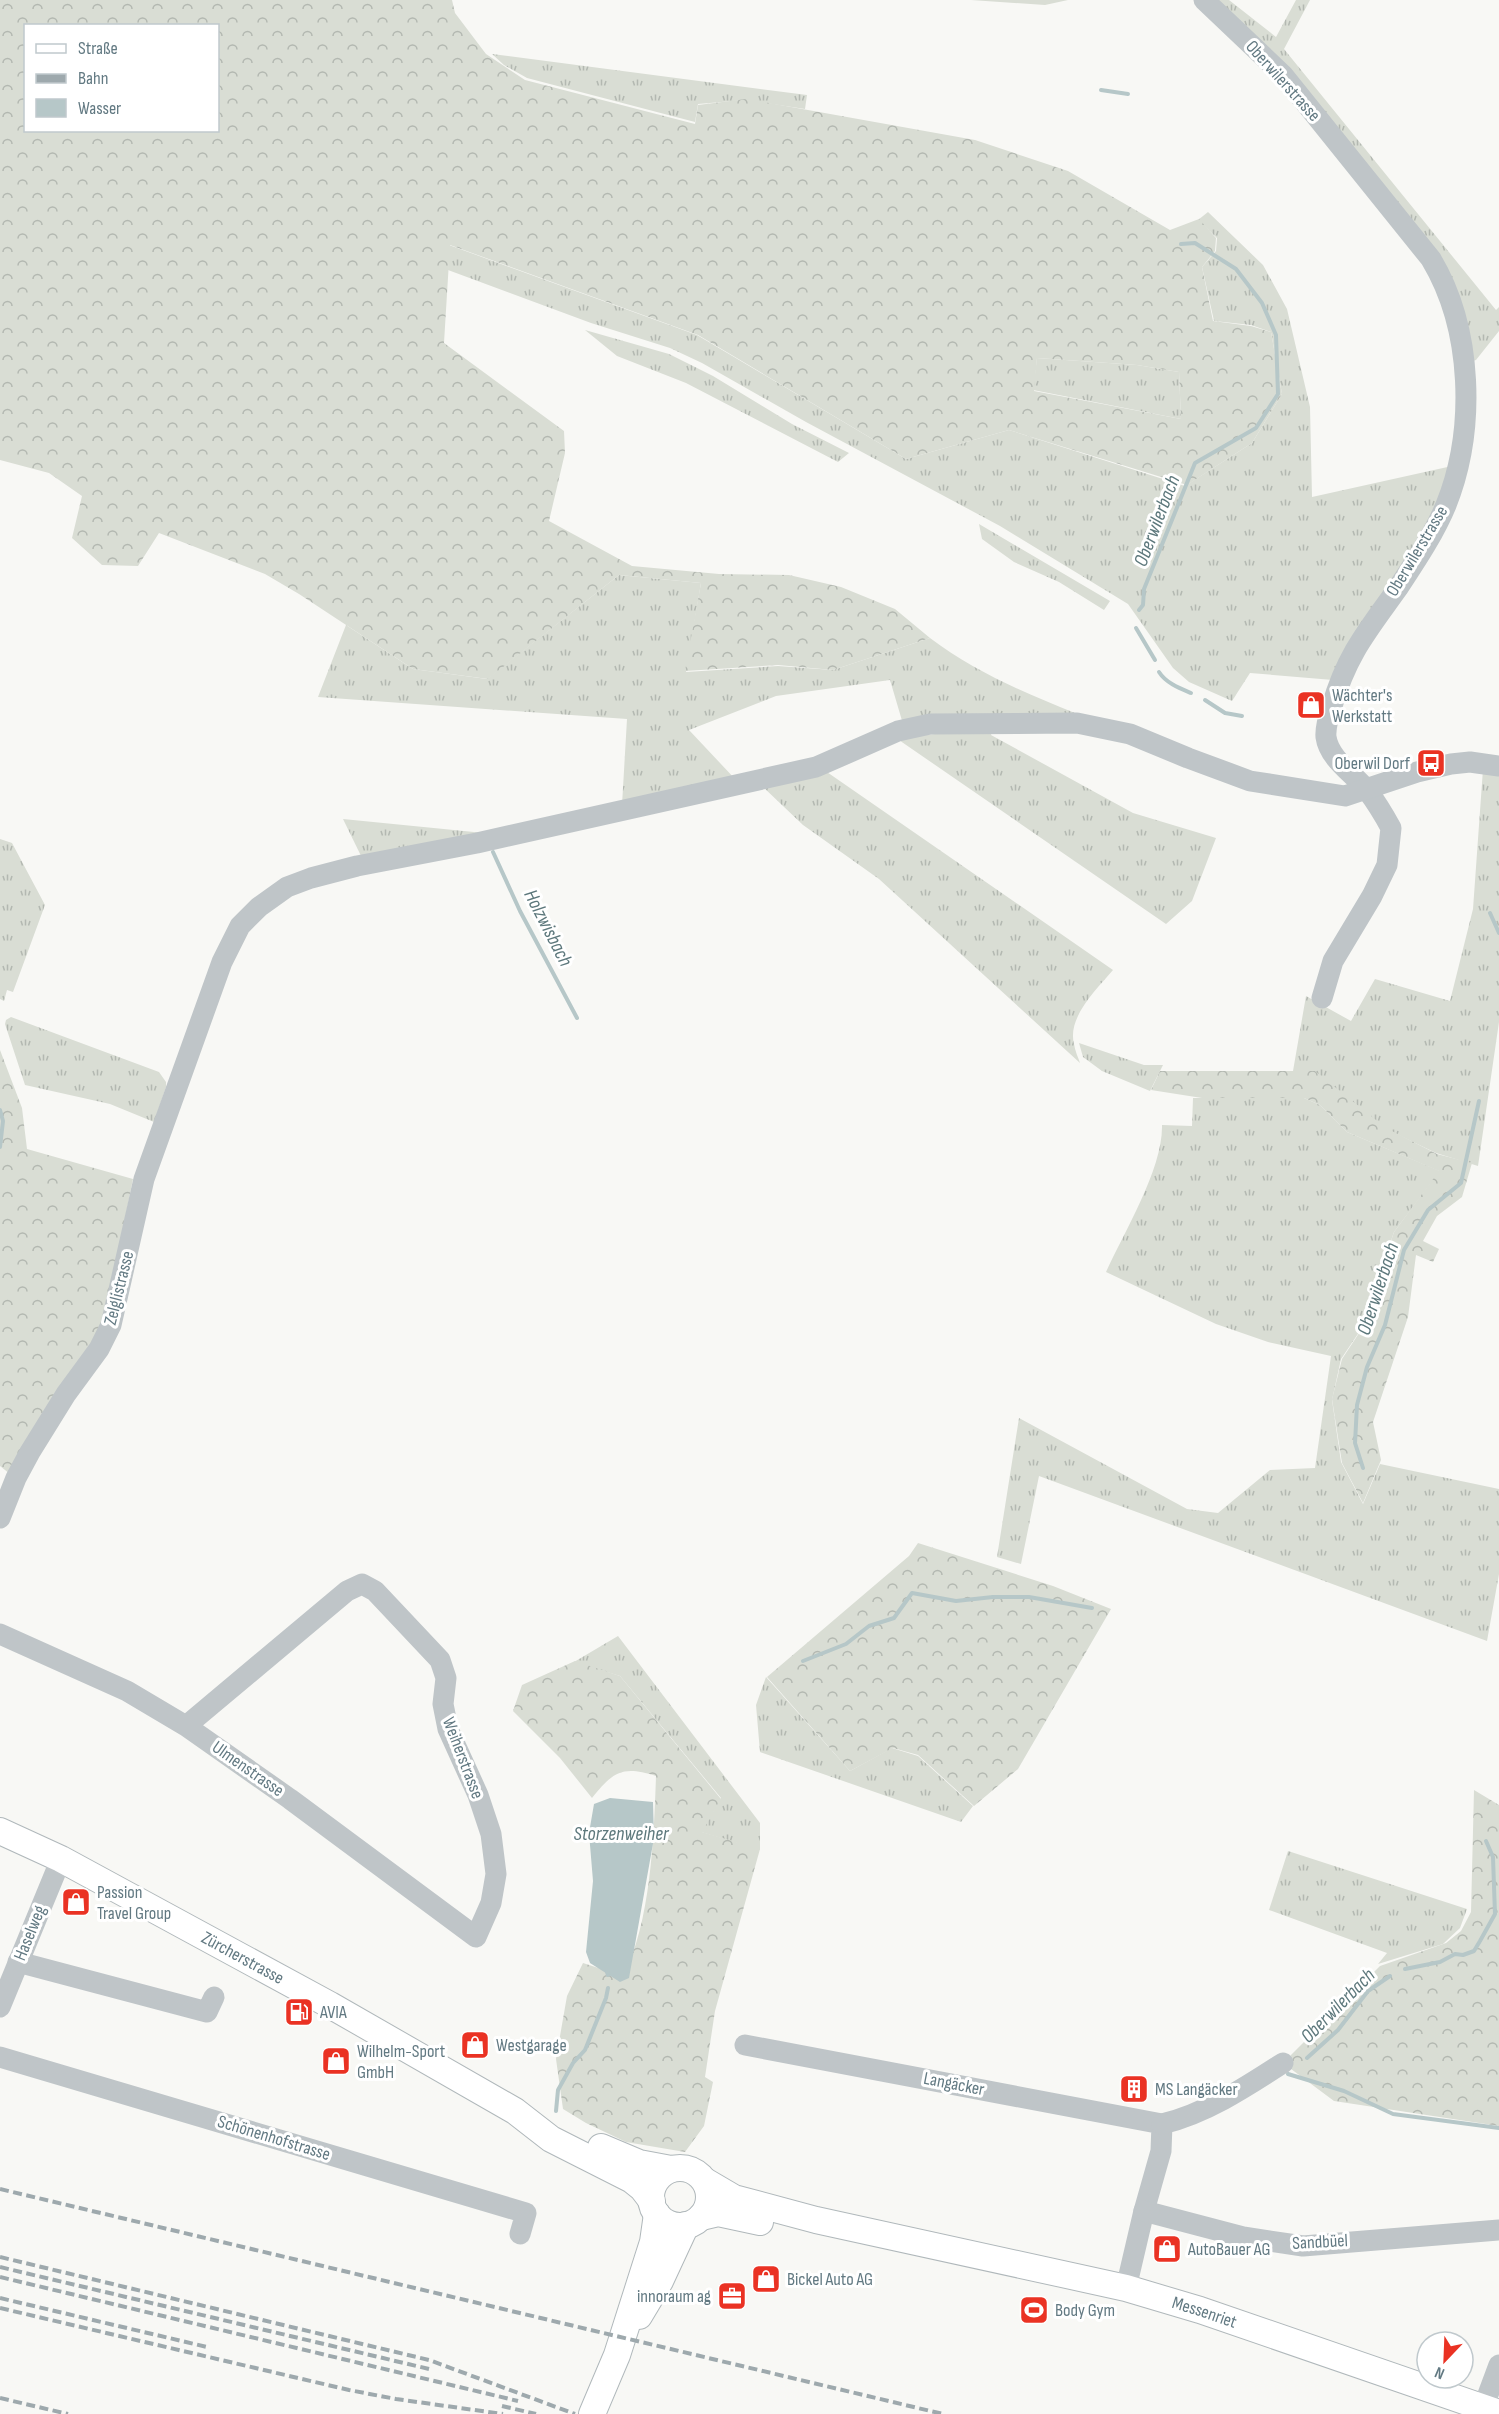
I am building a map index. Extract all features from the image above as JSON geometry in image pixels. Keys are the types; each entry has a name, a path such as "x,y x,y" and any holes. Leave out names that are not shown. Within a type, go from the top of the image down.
{"main road":[{"name":"Zürcherstrasse","path":"0,1831 61,1859 330,2004 515,2111 639,2163 671,2169"},
{"name":"Zürcherstrasse","path":"515,2111 551,2139 632,2181 642,2188 654,2208"},
{"name":"Messenriet","path":"671,2169 686,2168 734,2198 823,2228"},
{"path":"592,2414 617,2355 653,2242 654,2208 651,2193 658,2178 671,2169"},
{"path":"617,2355 694,2221 709,2200 705,2181"},
{"name":"Messenriet","path":"654,2208 670,2224 694,2221 718,2213 731,2214 784,2228 823,2228 900,2240 1126,2288 1200,2310 1491,2410"}],"street":[{"name":"Oberwilerstrasse","path":"1204,0 1283,75 1410,231 1442,278 1458,333 1464,370 1465,409 1458,463 1445,507 1411,567 1355,648 1341,677 1327,727 1326,737 1331,751 1367,790 1392,828 1387,865 1372,896 1333,961 1323,998"},
{"name":"Zelglistrasse","path":"0,1518 16,1478 30,1452 66,1394 99,1349 111,1325 144,1179 222,962 240,926 259,907 287,887 357,866 477,843 816,767 898,731 930,724 1077,723 1130,734 1250,781 1345,796 1417,772 1451,764 1470,762 1499,766"},
{"name":"Weiherstrasse","path":"186,1726 347,1591 362,1584 375,1591 441,1660 446,1678 443,1704 448,1729 478,1795 492,1834 496,1874 491,1903 476,1937"},
{"name":"Ulmenstrasse","path":"0,1634 127,1691 186,1726 476,1937"},
{"name":"Haselweg","path":"1,2001 61,1859"},
{"path":"18,1962 207,2012 214,1997"},
{"name":"Langäcker","path":"745,2044 1162,2124"},
{"name":"Schönenhofstrasse","path":"0,2057 526,2213 520,2234"},
{"path":"1126,2288 1161,2151 1162,2124 1182,2118 1221,2099 1254,2082 1283,2063"},
{"name":"Sandbüel","path":"1144,2211 1243,2237 1303,2246 1499,2230"},
{"path":"1491,2410 1499,2364"}],"green space":[{"path":"0,0 452,0 455,13 486,54 525,80 695,124 698,105 746,99 975,140 1068,171 1170,230 1199,219 1216,238 1215,251 1202,267 1213,321 1251,326 1271,332 1282,394 1252,443 1187,485 1009,430 906,459 698,335 450,245 444,343 564,431 565,453 549,521 632,566 719,574 789,575 841,587 895,609 930,638 833,670 778,665 685,671 701,583 619,575 488,679 413,669 265,574 159,533 138,566 102,565 72,538 82,496 49,473 0,460","holes":["1037,358 1137,365 1179,372 1181,419 1034,391"]},
{"path":"971,0 1068,0 1045,5"},
{"path":"1212,0 1229,0 1276,37 1296,0 1310,0 1284,49 1496,310 1499,307 1499,331 1476,360 1467,363 1460,308"},
{"path":"492,54 807,95 805,109 745,100 698,104 695,122 527,78 504,65"},
{"path":"1208,212 1263,265 1287,309 1310,407 1312,497 1452,466 1440,505 1333,680 1250,673 1232,701 1189,682 1173,668 1128,604 1000,526 806,422 702,363 670,348 591,323 448,270 449,245 697,335 906,459 1009,430 1185,486 1252,443 1282,394 1271,332 1251,325 1214,321 1202,267 1216,251 1217,238 1198,220"},
{"path":"585,330 669,354 713,376 792,424 849,453 838,462 686,383 617,356"},
{"path":"1037,358 1137,365 1179,372 1181,419 1033,390"},
{"path":"979,524 1110,601 1104,610 1059,582 1014,562 982,539"},
{"path":"619,575 701,583 686,672 778,666 833,670 930,638 964,661 1000,680 1075,713 903,724 890,680 776,696 689,730 736,780 622,805 627,719 318,697 346,625 413,669 487,679"},
{"path":"993,728 991,735 1133,813 1216,838 1192,901 1166,924 896,738"},
{"path":"1483,769 1499,772 1499,1022 1478,1166 1436,1153 1386,1129 1315,1072 1293,1071 1306,996 1351,1021 1375,979 1450,1001 1473,909"},
{"path":"824,770 1113,970 1085,1004 1075,1024 1074,1044 1080,1063 879,879 803,825 762,786"},
{"path":"343,819 494,834 363,860"},
{"path":"0,839 12,843 45,905 13,992 7,990 4,1001 0,999"},
{"path":"11,1017 159,1072 166,1082 166,1087 154,1122 110,1104 25,1085 5,1024 6,1020"},
{"path":"1079,1043 1144,1065 1163,1065 1150,1091 1102,1071 1083,1057"},
{"path":"0,1050 22,1108 27,1149 133,1179 106,1312 95,1341 10,1474 0,1466"},
{"path":"1160,1071 1315,1071 1386,1128 1437,1154 1472,1163 1462,1197 1437,1216 1423,1241 1439,1249 1433,1262 1416,1255 1408,1317 1373,1422 1381,1460 1363,1503 1342,1463 1332,1399 1342,1359 1369,1318 1375,1289 1394,1232 1439,1171 1347,1132 1320,1105 1304,1098 1202,1098 1151,1090"},
{"path":"1193,1098 1304,1098 1320,1105 1347,1132 1440,1171 1394,1232 1375,1288 1368,1319 1341,1359 1332,1400 1341,1462 1363,1504 1380,1464 1499,1489 1499,1574 1487,1641 1039,1476 1021,1564 997,1557 1019,1418 1187,1509 1218,1513 1270,1470 1315,1468 1331,1356 1268,1342 1216,1324 1106,1272 1149,1180 1161,1142 1162,1125 1192,1126"},
{"path":"918,1543 1053,1586 1111,1609 1018,1769 974,1806 918,1755 893,1748 850,1771 767,1677 909,1556"},
{"path":"618,1636 760,1823 760,1850 701,1832 721,1798 620,1676 574,1662"},
{"path":"575,1661 620,1676 721,1799 702,1832 760,1849 715,2011 705,2077 713,2082 704,2126 685,2152 626,2142 563,2109 556,2059 567,1996 583,1963 623,1976 632,1955 640,1931 649,1878 656,1776 635,1771 619,1773 606,1782 592,1798 560,1758 513,1711 522,1685"},
{"path":"766,1677 850,1771 892,1748 918,1756 973,1806 961,1822 760,1752 756,1705"},
{"path":"1474,1790 1499,1805 1499,2126 1334,2101 1283,2063 1380,1966 1446,1943 1461,1931 1471,1912"},
{"path":"1288,1851 1467,1909 1460,1928 1443,1944 1378,1964 1387,1953 1269,1910"}],"water":[{"name":"Storzenweiher","path":"610,1798 653,1802 654,1838 629,1978 620,1982 590,1963 586,1952 593,1881 589,1833 594,1804"}],"waterway":[{"path":"1101,90 1128,94"},
{"name":"Oberwilerbach","path":"1139,610 1143,605 1144,589 1195,463 1256,428 1278,394 1276,335 1262,303 1236,269 1195,243 1181,244"},
{"name":"Oberwilerbach","path":"1136,628 1155,660"},
{"name":"Oberwilerbach","path":"1159,672 1169,682 1191,693"},
{"name":"Oberwilerbach","path":"1205,700 1225,713 1242,716"},
{"name":"Holzwisbach","path":"493,852 520,911 577,1018"},
{"name":"Oberwilerbach","path":"1490,913 1499,933"},
{"name":"Oberwilerbach","path":"1363,1468 1355,1443 1357,1405 1367,1367 1385,1325 1404,1250 1428,1210 1461,1183 1479,1101"},
{"path":"0,1110 3,1121 0,1147"},
{"path":"803,1661 846,1644 869,1626 894,1618 912,1593 956,1601 993,1597 1029,1597 1092,1608"},
{"name":"Oberwilerbach","path":"1405,1969 1440,1962 1455,1954 1463,1955 1474,1951 1495,1914 1493,1857 1486,1841"},
{"name":"Oberwilerbach","path":"1307,2058 1338,2030 1368,1991 1390,1976"},
{"path":"556,2111 558,2090 573,2063 585,2050 608,1988"},
{"path":"1288,2074 1344,2091 1393,2114 1499,2128"}],"railway":[{"path":"0,2189 943,2414"},
{"path":"0,2257 429,2360 575,2414"},
{"path":"0,2267 429,2369"},
{"path":"0,2277 518,2401"},
{"path":"0,2298 207,2347"},
{"path":"0,2308 349,2390 503,2414"},
{"path":"0,2398 68,2414"},
{"path":"502,2406 536,2414"}],"place":[{"name":"Wächter's Werkstatt","path":"1311,705"},
{"name":"Oberwil Dorf","path":"1431,763"},
{"name":"Passion Travel Group","path":"76,1902"},
{"name":"AVIA","path":"299,2012"},
{"name":"Westgarage","path":"475,2045"},
{"name":"Wilhelm-Sport GmbH","path":"336,2061"},
{"name":"MS Langäcker","path":"1134,2089"},
{"name":"AutoBauer AG","path":"1167,2249"},
{"name":"Bickel Auto AG","path":"766,2279"},
{"name":"innoraum ag","path":"732,2296"},
{"name":"Body Gym","path":"1034,2310"}]}
